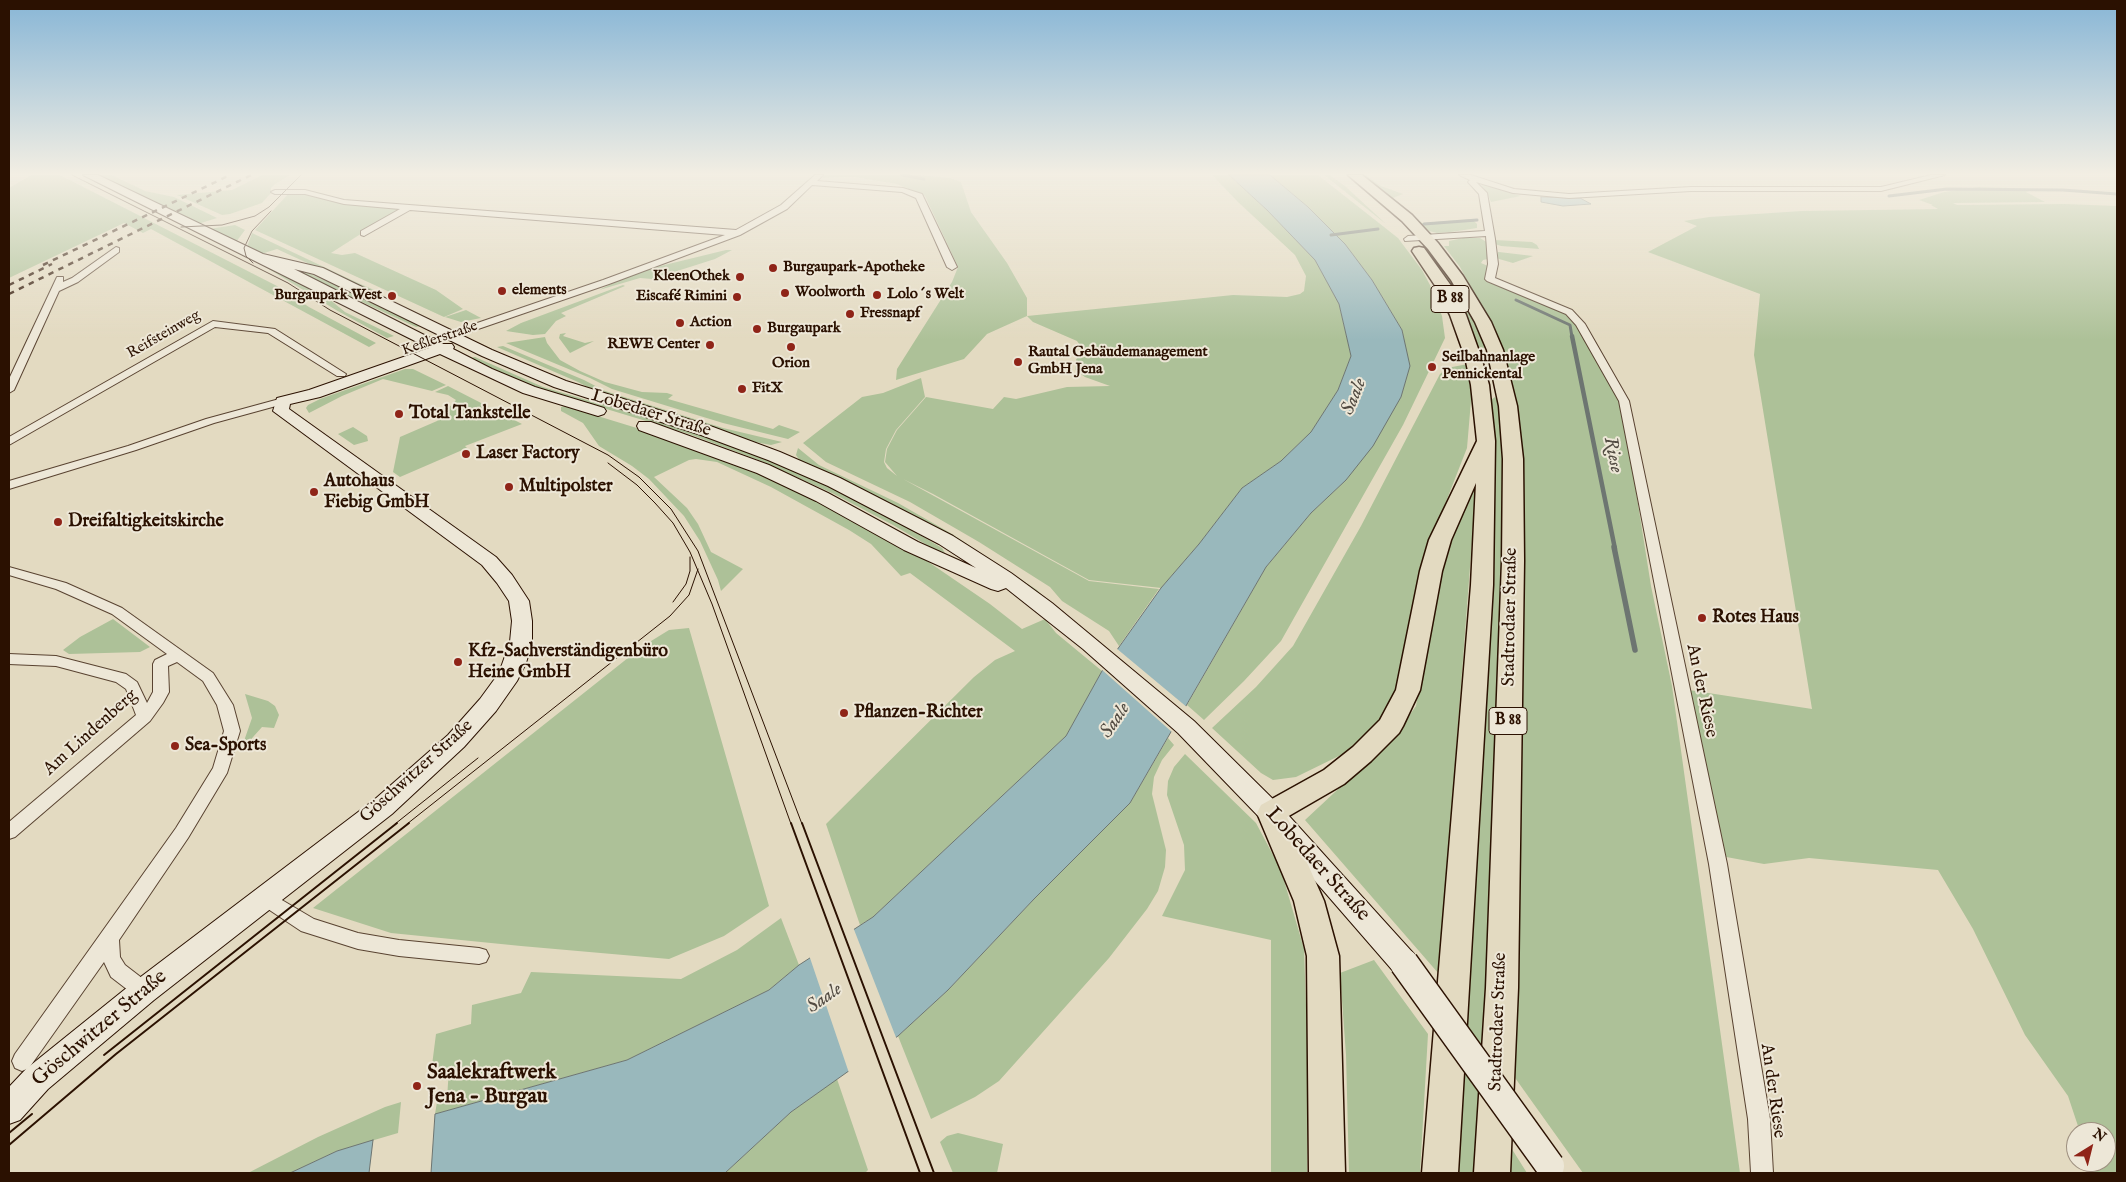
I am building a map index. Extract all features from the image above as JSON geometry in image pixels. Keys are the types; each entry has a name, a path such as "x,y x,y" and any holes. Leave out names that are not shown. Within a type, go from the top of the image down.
{"main road":[{"name":"Lobedaer Straße","path":"202,230 446,342 560,384 707,431 834,482 946,540 1004,577 1067,625 1146,692 1221,762 1271,813 1404,963 1552,1170"},
{"name":"Stadtrodaer Straße","path":"1411,230 1463,286 1483,322 1495,350 1508,406 1513,459 1513,561 1502,988 1492,1173"},
{"name":"Stadtrodaer Straße","path":"1417,238 1422,254 1444,287 1458,315 1473,357 1480,385 1486,441 1486,488 1480,604 1440,1173"},
{"name":"Lobedaer Straße","path":"257,257 318,270 446,342"},
{"name":"Keßlerstraße","path":"283,401 293,392 341,374 446,342"},
{"name":"Keßlerstraße","path":"283,401 314,394 446,342"},
{"name":"Göschwitzer Straße","path":"9,1109 37,1079 144,990 383,807 456,741 488,705 509,676 515,664 521,642 522,621 520,601 505,579 489,561 281,412 283,401"},
{"path":"1327,1173 1323,956 1309,901 1271,813 1334,777 1362,754 1390,726 1408,690 1431,571 1440,540 1486,441"}],"street":[{"path":"364,233 369,230"},
{"path":"701,230 737,233"},
{"name":"Keßlerstraße","path":"446,342 743,230"},
{"path":"935,230 952,266"},
{"path":"1417,238 1490,233"},
{"name":"An der Riese","path":"1490,233 1493,264 1490,279 1569,312 1580,324 1624,401 1718,864 1758,1118 1762,1173"},
{"path":"9,390 58,284 75,280 116,250"},
{"name":"Reifsteinweg","path":"9,442 212,324 260,328 271,331 341,374"},
{"name":"Keßlerstraße","path":"9,485 132,448 210,421 283,401"},
{"path":"9,571 61,586 117,611 208,677 225,704 232,731 221,769 182,833 22,1061"},
{"name":"Am Lindenberg","path":"9,832 144,717 161,692 160,664 178,655"},
{"path":"9,659 56,661 121,678 132,686 144,717"},
{"path":"265,898 308,924 358,941 399,948 479,956"},
{"path":"110,938 111,958 118,972 144,990"}],"green space":[{"path":"9,230 109,230 9,278"},
{"path":"138,230 149,230 143,233"},
{"path":"153,230 168,230 277,286 309,307 376,343 369,347"},
{"path":"211,230 245,230 236,242"},
{"path":"255,230 367,230 331,253 342,255 355,253 436,290 463,309 444,317"},
{"path":"941,230 984,230 1007,263 1027,298 1027,316 987,334 964,359 896,380 897,369 952,282 958,267"},
{"path":"1268,230 1286,230 1315,260 1339,304 1351,356 1338,390 1311,432 1281,461 1242,488 1199,544 1161,588 1089,580 903,479 1089,581 1159,589 1119,646 1109,631 1062,601 1050,587 979,542 910,502 826,462 803,443 862,397 883,393 921,378 925,397 896,430 886,449 884,462 887,468 897,476 885,462 887,449 897,430 926,397 993,409 1004,397 1016,399 1067,387 1110,386 1085,377 1075,370 1076,360 1082,348 1077,341 1033,322 1027,316 1233,295 1287,297 1300,294 1304,291 1306,276 1295,255"},
{"path":"1331,230 1388,230 1398,238 1422,270 1430,285 1442,316 1445,338 1403,425 1281,641 1204,720 1187,705 1266,567 1311,513 1346,480 1401,397 1409,366 1402,330 1372,280 1345,244"},
{"path":"1428,230 1463,230 1437,233"},
{"path":"1689,230 2117,230 2117,1173 2094,1172 2116,1172 2116,1122 2077,1122 2068,1096 2025,1035 1973,929 1938,870 1809,858 1764,864 1721,856 1689,690 1812,709 1754,355 1760,294 1648,252"},
{"path":"252,233 379,292 359,287 277,249 261,254 247,247"},
{"path":"1463,238 1480,238 1488,243 1488,259 1483,260 1481,263 1488,266 1486,276 1564,312 1574,322 1622,403 1651,586 1672,686 1740,1173 1583,1173 1513,1075 1516,406 1510,377 1489,321 1460,267 1444,246 1449,246 1449,241"},
{"path":"1495,240 1532,242 1539,249 1501,246 1495,244"},
{"path":"1424,248 1429,248 1451,277 1479,326 1486,348 1478,347 1460,305 1447,281"},
{"path":"732,250 715,259 652,279 640,278 599,290 648,269"},
{"path":"1498,252 1533,256 1513,263 1496,257"},
{"path":"254,260 328,298 345,312 394,336 387,338 336,310"},
{"path":"302,270 421,326 416,327 297,272"},
{"path":"623,285 625,286 561,313 566,316 556,321 545,334 533,335 506,331 521,323"},
{"path":"466,310 481,318 461,322 445,317"},
{"path":"566,333 563,336 585,343 594,341 570,353 559,338 560,334"},
{"path":"545,337 547,343 560,360 605,382 642,392 667,393 673,395 668,399 773,429 779,425 800,432 788,439 723,423 612,389 506,343"},
{"path":"503,346 584,380 605,391 723,428 782,442 771,445 755,442 593,390 497,347"},
{"path":"475,357 543,387 692,431 767,459 839,491 898,522 942,548 945,553 932,548 834,494 761,461 689,434 547,391 512,378 470,358"},
{"path":"1468,364 1472,389 1467,448 1440,517 1420,577 1407,654 1387,714 1345,753 1296,777 1273,780 1261,773 1212,728 1256,687 1293,646 1361,526 1440,374 1447,368"},
{"path":"405,369 413,369 446,385 432,391 383,379 342,396 309,413 306,408 320,399"},
{"path":"448,386 522,424 465,446 467,448 400,477 393,472 400,437 437,421 456,400 448,395 435,392"},
{"path":"1495,397 1501,407 1503,437 1504,559 1482,1105 1477,1173 1458,1173 1494,543 1495,459 1491,400"},
{"path":"565,406 640,429 756,470 873,530 927,561 990,604 1022,629 1045,619 1056,633 1102,671 1066,736 873,917 860,925 826,824 974,677 995,660 1015,651 910,573 901,576 871,544 849,530 771,487 717,462 689,460 654,477 687,508 698,524 711,552 743,569 721,591 700,541 684,516 649,479 599,446 583,423 561,411 561,407"},
{"path":"353,427 367,436 368,441 354,445 338,434"},
{"path":"798,448 819,465 898,503 952,534 1037,590 1047,600 800,461 796,455"},
{"path":"1477,475 1439,974 1305,820 1394,737 1416,706 1430,622 1446,553"},
{"path":"113,619 150,647 140,652 69,654 63,650 80,637"},
{"path":"689,628 769,906 724,936 669,959 391,933 313,908 643,646 669,630"},
{"path":"245,694 268,701 275,706 279,715 274,728 262,727 245,746 244,741 252,718"},
{"path":"1168,738 1174,745 1162,760 1154,777 1152,794 1166,850 1165,867 1158,891 1147,909 1109,958 999,1081 975,1097 931,1119 898,1036 948,990 1034,899 1130,803"},
{"path":"1185,754 1256,823 1281,870 1304,949 1308,1061 1307,1173 1271,1173 1271,940 1162,916 1185,870 1184,845 1167,795 1168,781 1174,767"},
{"path":"781,918 799,965 769,990 627,1060 435,1114 437,1102 447,1099 449,1068 431,1073 436,1034 471,1024 472,1005 521,993 531,972 681,979 737,950"},
{"path":"1374,960 1428,1034 1420,1173 1349,1173 1346,1055 1340,973"},
{"path":"837,1079 868,1170 865,1173 725,1173 791,1112"},
{"path":"401,1102 398,1133 337,1151 290,1173 248,1173 318,1137 385,1107"},
{"path":"958,1133 1003,1144 997,1173 953,1173 940,1142 947,1136"},
{"path":"1510,1146 1527,1173 1509,1173"}],"water":[{"name":"Saale","path":"1286,230 1331,230 1345,244 1372,280 1402,330 1410,366 1401,397 1373,446 1346,480 1311,513 1266,567 1130,803 1034,899 948,990 898,1036 791,1112 725,1173 431,1173 435,1114 627,1060 769,990 799,965 873,917 1066,736 1102,671 1161,588 1199,544 1242,488 1281,461 1311,432 1338,390 1351,356 1339,304 1315,260"},
{"path":"373,1140 369,1173 290,1173 337,1151"}],"pier":[{"path":"1116,648 1188,708 1173,733 1101,669"},
{"path":"853,927 897,1040 849,1073 809,955"}],"waterway":[{"path":"1331,235 1369,230"},
{"name":"Riese","path":"1516,300 1570,325 1572,337"},
{"name":"Riese","path":"1572,336 1615,549"},
{"name":"Riese","path":"1614,547 1635,650"}],"tram line":[{"path":"182,230 288,283 330,310 608,455 639,477 671,509 698,551 802,824"},
{"path":"253,230 244,248 246,256 253,263"},
{"path":"608,463 637,485 673,523 690,552 698,570"},
{"path":"673,602 686,584 690,571 690,557"},
{"path":"407,824 670,616 689,595 698,570"},
{"path":"698,570 712,604 791,824"},
{"path":"395,824 478,758"},
{"path":"104,1055 397,823"},
{"path":"9,1145 116,1054 409,823"},
{"path":"791,823 920,1173"},
{"path":"802,823 934,1173"},
{"path":"9,1133 32,1114"}],"railway":[{"path":"43,265 115,230"},
{"path":"9,294 139,230"},
{"path":"9,285 52,264"}],"place":[{"name":"Burgaupark-Apotheke","path":"773,268"},
{"name":"KleenOthek","path":"740,277"},
{"name":"elements","path":"502,291"},
{"name":"Woolworth","path":"785,293"},
{"name":"Lolo´s Welt","path":"877,295"},
{"name":"Burgaupark West","path":"392,296"},
{"name":"Eiscafé Rimini","path":"737,297"},
{"name":"Fressnapf","path":"850,314"},
{"name":"Action","path":"680,323"},
{"name":"Burgaupark","path":"757,329"},
{"name":"REWE Center","path":"710,345"},
{"name":"Orion","path":"791,347"},
{"name":"Rautal Gebäudemanagement GmbH Jena","path":"1018,362"},
{"name":"Seilbahnanlage Pennickental","path":"1432,367"},
{"name":"FitX","path":"742,389"},
{"name":"Total Tankstelle","path":"399,414"},
{"name":"Laser Factory","path":"466,454"},
{"name":"Multipolster","path":"509,487"},
{"name":"Autohaus Fiebig GmbH","path":"314,492"},
{"name":"Dreifaltigkeitskirche","path":"58,522"},
{"name":"Rotes Haus","path":"1702,618"},
{"name":"Kfz-Sachverständigenbüro Heine GmbH","path":"458,662"},
{"name":"Pflanzen-Richter","path":"844,713"},
{"name":"Sea-Sports","path":"175,746"},
{"name":"Saalekraftwerk Jena - Burgau","path":"417,1086"}]}
